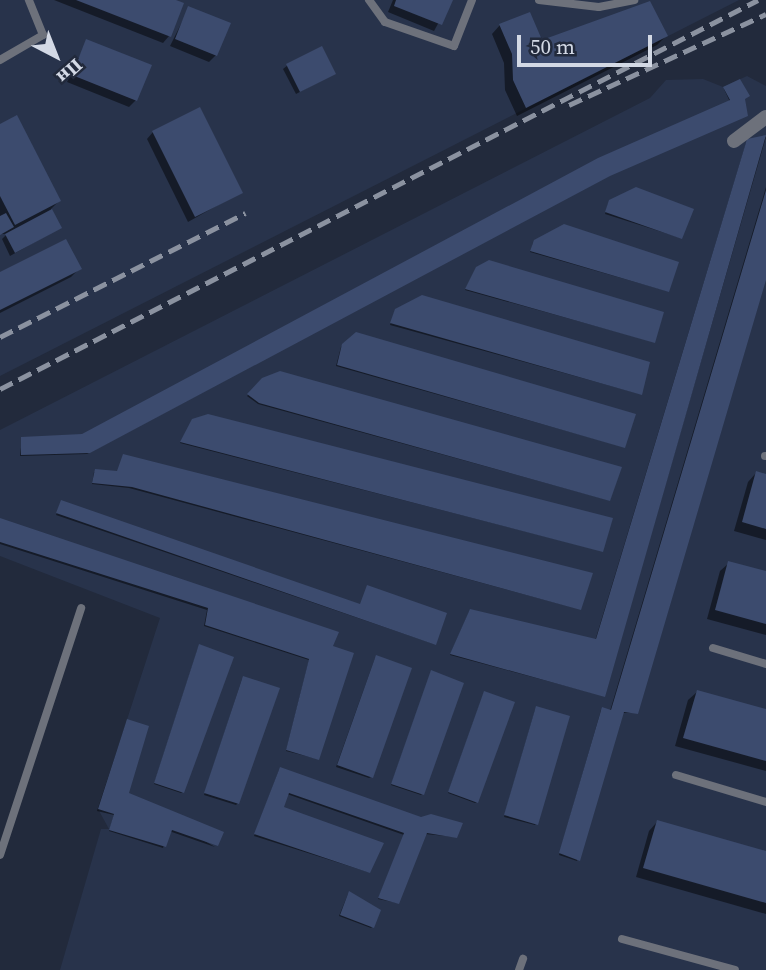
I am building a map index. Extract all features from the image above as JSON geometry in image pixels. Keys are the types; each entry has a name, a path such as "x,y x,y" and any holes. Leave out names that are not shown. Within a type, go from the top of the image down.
{"street":[{"path":"734,141 766,117"}],"lane":[{"path":"0,60 43,35 29,0"},
{"path":"369,0 385,22 454,46 472,0"},
{"path":"539,0 599,8 634,0"},
{"path":"0,855 81,608"},
{"path":"713,648 766,664"},
{"path":"676,775 766,802"},
{"path":"622,939 735,970"},
{"path":"519,970 523,959"}],"shaded area":[{"path":"0,0 739,0 0,376"},
{"path":"747,76 766,86 766,970 60,970 101,829 109,829 98,809 160,618 0,556 0,430 650,98 666,80 703,79 723,87"}],"building":[{"path":"76,0 176,0 184,3 171,37"},
{"path":"396,0 453,0 442,25 394,6"},
{"path":"650,1 668,36 526,108 513,80 512,54 499,24 530,12 542,40"},
{"path":"188,6 231,23 217,56 175,39"},
{"path":"86,39 152,65 137,101 72,75"},
{"path":"322,46 336,74 300,92 286,64"},
{"path":"740,79 750,96 745,99 748,116 610,176 90,453 21,455 21,437 82,434 598,158 730,100 723,87"},
{"path":"200,107 243,193 195,217 152,131"},
{"path":"17,115 61,201 15,225 0,196 0,124"},
{"path":"766,135 605,697 450,654 470,609 596,639 747,139"},
{"path":"636,187 694,209 682,239 605,212 609,200"},
{"path":"766,190 766,280 638,714 624,712 580,861 559,853 602,707 611,710"},
{"path":"52,209 62,228 15,253 5,234"},
{"path":"6,213 14,227 0,235 0,216"},
{"path":"564,224 679,262 669,292 530,251 534,240"},
{"path":"66,239 82,269 0,310 0,272"},
{"path":"489,260 664,312 655,343 465,289 476,267"},
{"path":"422,295 650,362 642,395 390,323 395,309"},
{"path":"356,332 636,414 625,448 337,365 342,344"},
{"path":"280,371 622,467 610,501 259,403 247,394 262,378"},
{"path":"208,414 613,518 603,552 180,442 192,419"},
{"path":"123,454 593,573 581,610 132,487 92,483 95,469 117,471"},
{"path":"756,471 766,474 766,529 742,522"},
{"path":"61,500 360,604 367,585 447,613 436,645 56,513"},
{"path":"0,518 339,632 333,646 354,653 319,760 286,750 309,659 205,625 208,608 0,542"},
{"path":"728,561 766,571 766,624 715,610"},
{"path":"199,644 234,657 184,793 154,783"},
{"path":"376,655 412,668 373,778 337,765"},
{"path":"431,670 464,683 424,795 391,784"},
{"path":"243,676 280,688 239,804 204,793"},
{"path":"697,690 766,709 766,761 683,738"},
{"path":"484,691 515,702 478,803 448,792"},
{"path":"536,706 570,716 538,825 504,815"},
{"path":"127,719 149,726 129,793 224,832 218,846 172,830 166,847 109,830 114,814 98,809"},
{"path":"280,767 421,817 431,814 463,823 457,838 427,833 399,904 378,898 404,833 289,793 284,807 384,843 370,873 254,834"},
{"path":"657,820 766,851 766,903 643,868"},
{"path":"349,891 381,910 374,928 340,915"}],"railway":[{"path":"0,389 758,0"},
{"path":"569,105 766,14"},
{"path":"0,337 245,213"}]}
